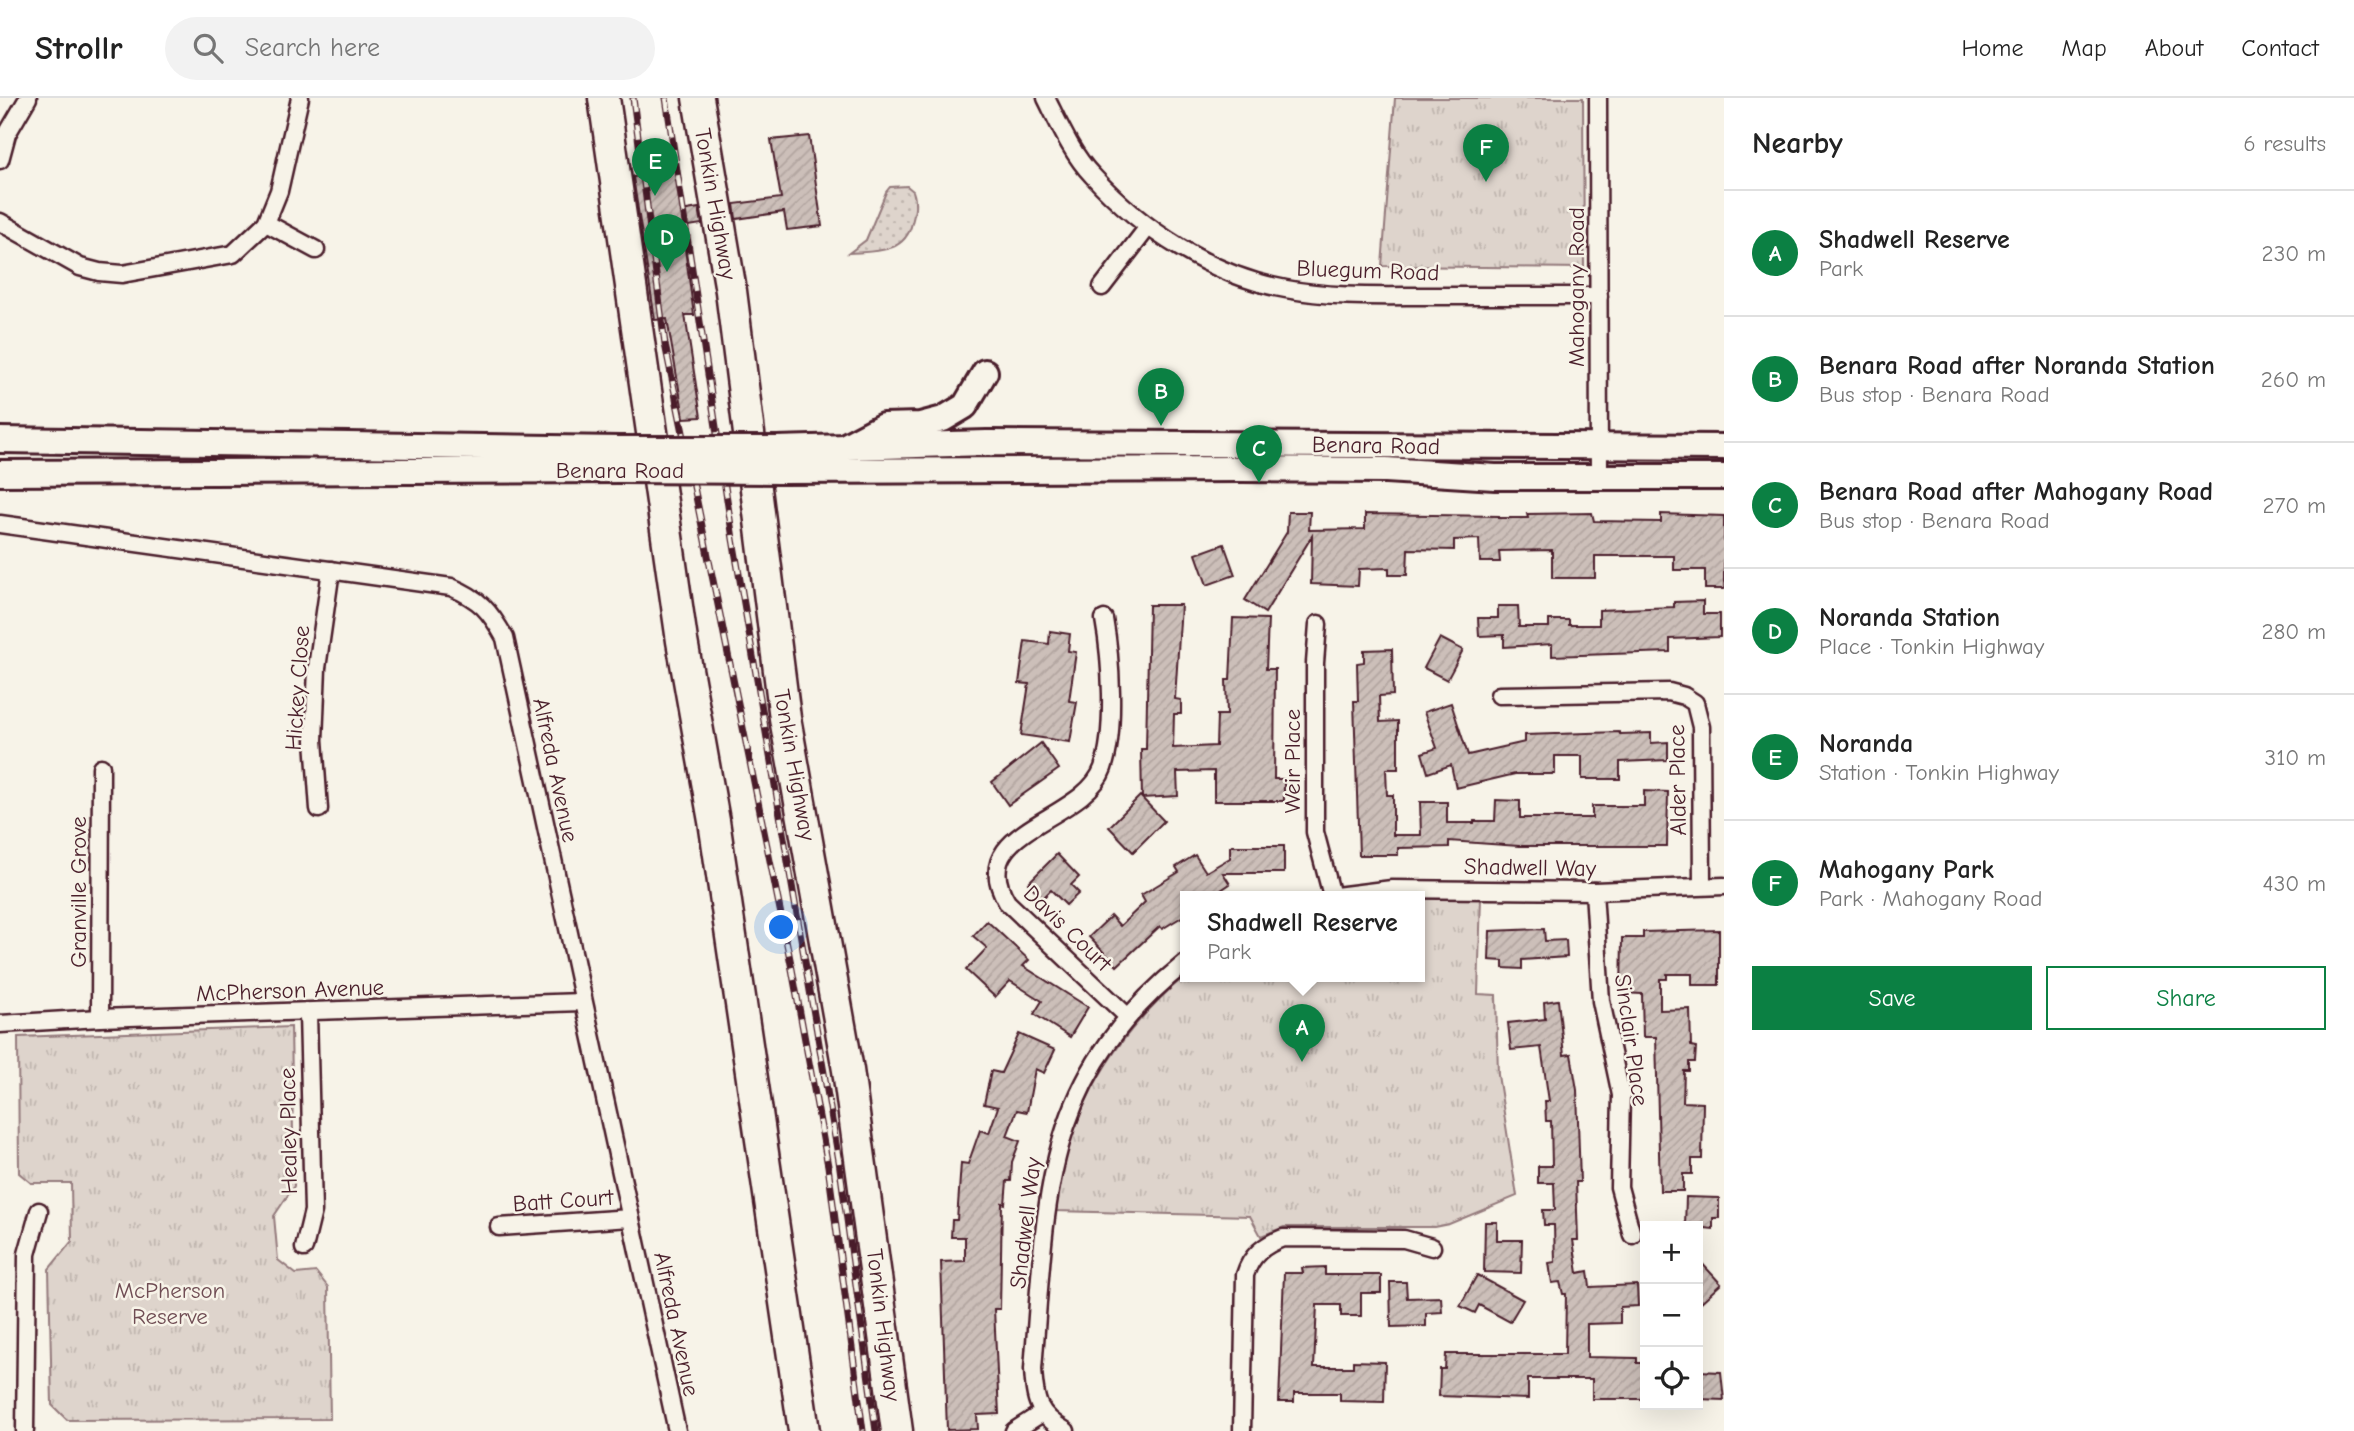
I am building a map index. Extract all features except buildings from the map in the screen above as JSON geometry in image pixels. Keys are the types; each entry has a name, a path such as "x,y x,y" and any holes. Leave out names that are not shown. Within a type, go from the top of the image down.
{"highway":[{"path":"604,98 682,641 716,835 804,1431"},
{"name":"Tonkin Highway","path":"698,98 731,291 785,718 854,1110 897,1431"}],"main road":[{"path":"844,447 883,426 920,425 943,419 965,406 985,372"},
{"name":"Benara Road","path":"0,440 620,459 1386,470 1495,477 1724,477"},
{"name":"Benara Road","path":"778,460 844,447 987,443 1724,447"},
{"name":"Benara Road","path":"987,443 999,458 1193,457 1241,469"},
{"path":"1292,444 1283,453 1350,460 1386,470"},
{"name":"Benara Road","path":"0,473 620,459"}],"street":[{"path":"0,160 7,134 28,98"},
{"path":"0,222 80,267 121,274 233,254 266,223 279,191 300,98"},
{"name":"Bluegum Road","path":"1046,98 1062,131 1091,174 1148,227 1198,258 1243,278 1284,289 1339,296 1599,296"},
{"name":"Mahogany Road","path":"1598,98 1599,477"},
{"path":"266,223 316,250"},
{"path":"1102,287 1148,227"},
{"name":"Alfreda Avenue","path":"0,524 451,587 470,595 490,612 505,638 677,1431"},
{"name":"Hickey Close","path":"318,809 314,740 317,668 331,570"},
{"name":"Davis Court","path":"1104,619 1109,647 1110,716 1103,768 1088,791 1007,846 997,871 998,887 1007,902 1126,1016"},
{"name":"Weir Place","path":"1318,624 1315,663 1315,832 1333,891"},
{"name":"Alder Place","path":"1499,695 1669,692 1684,696 1695,703 1700,727 1702,886"},
{"name":"Granville Grove","path":"100,1018 101,767"},
{"name":"Shadwell Way","path":"1370,891 1392,888 1594,891 1724,886"},
{"name":"Sinclair Place","path":"1594,891 1601,1001 1621,1095 1619,1187 1632,1234"},
{"name":"Shadwell Way","path":"1042,1413 1034,1394 1033,1369 1046,1212 1055,1155 1079,1091 1126,1016 1180,967"},
{"name":"McPherson Avenue","path":"0,1024 100,1018 582,1002"},
{"name":"Healey Place","path":"304,1248 313,1210 308,1013"},
{"path":"25,1431 27,1254 39,1211"},
{"name":"Batt Court","path":"499,1227 631,1218"},
{"path":"1242,1431 1245,1275 1249,1262 1257,1253 1269,1243 1283,1238 1404,1239 1432,1247"},
{"path":"1014,1431 1042,1413 1066,1431"}],"green space":[{"path":"1395,98 1583,98 1584,268 1382,266"},
{"path":"907,186 913,191 915,207 908,233 903,240 888,249 849,253 866,240 890,187"},
{"path":"1425,897 1481,897 1478,994 1496,995 1498,1075 1517,1196 1449,1224 1434,1227 1284,1227 1261,1236 1250,1216 1056,1211 1070,1142 1096,1080 1135,1025 1180,981 1425,982"},
{"name":"McPherson Reserve","path":"291,1027 294,1186 274,1216 278,1260 296,1274 316,1272 328,1287 330,1419 67,1420 52,1405 49,1269 72,1241 71,1183 31,1183 19,1173 18,1037"}],"railway":[{"path":"633,98 665,344 792,969 828,1166 863,1431"},
{"path":"666,98 733,539 839,1161 876,1431"}],"place":[{"name":"Mahogany Park","path":"1486,182"},
{"name":"Noranda","path":"655,196"},
{"name":"Noranda Station","path":"667,272"},
{"name":"Benara Road after Noranda Station","path":"1161,426"},
{"name":"Benara Road after Mahogany Road","path":"1259,483"},
{"name":"Shadwell Reserve","path":"1302,1062"}]}
